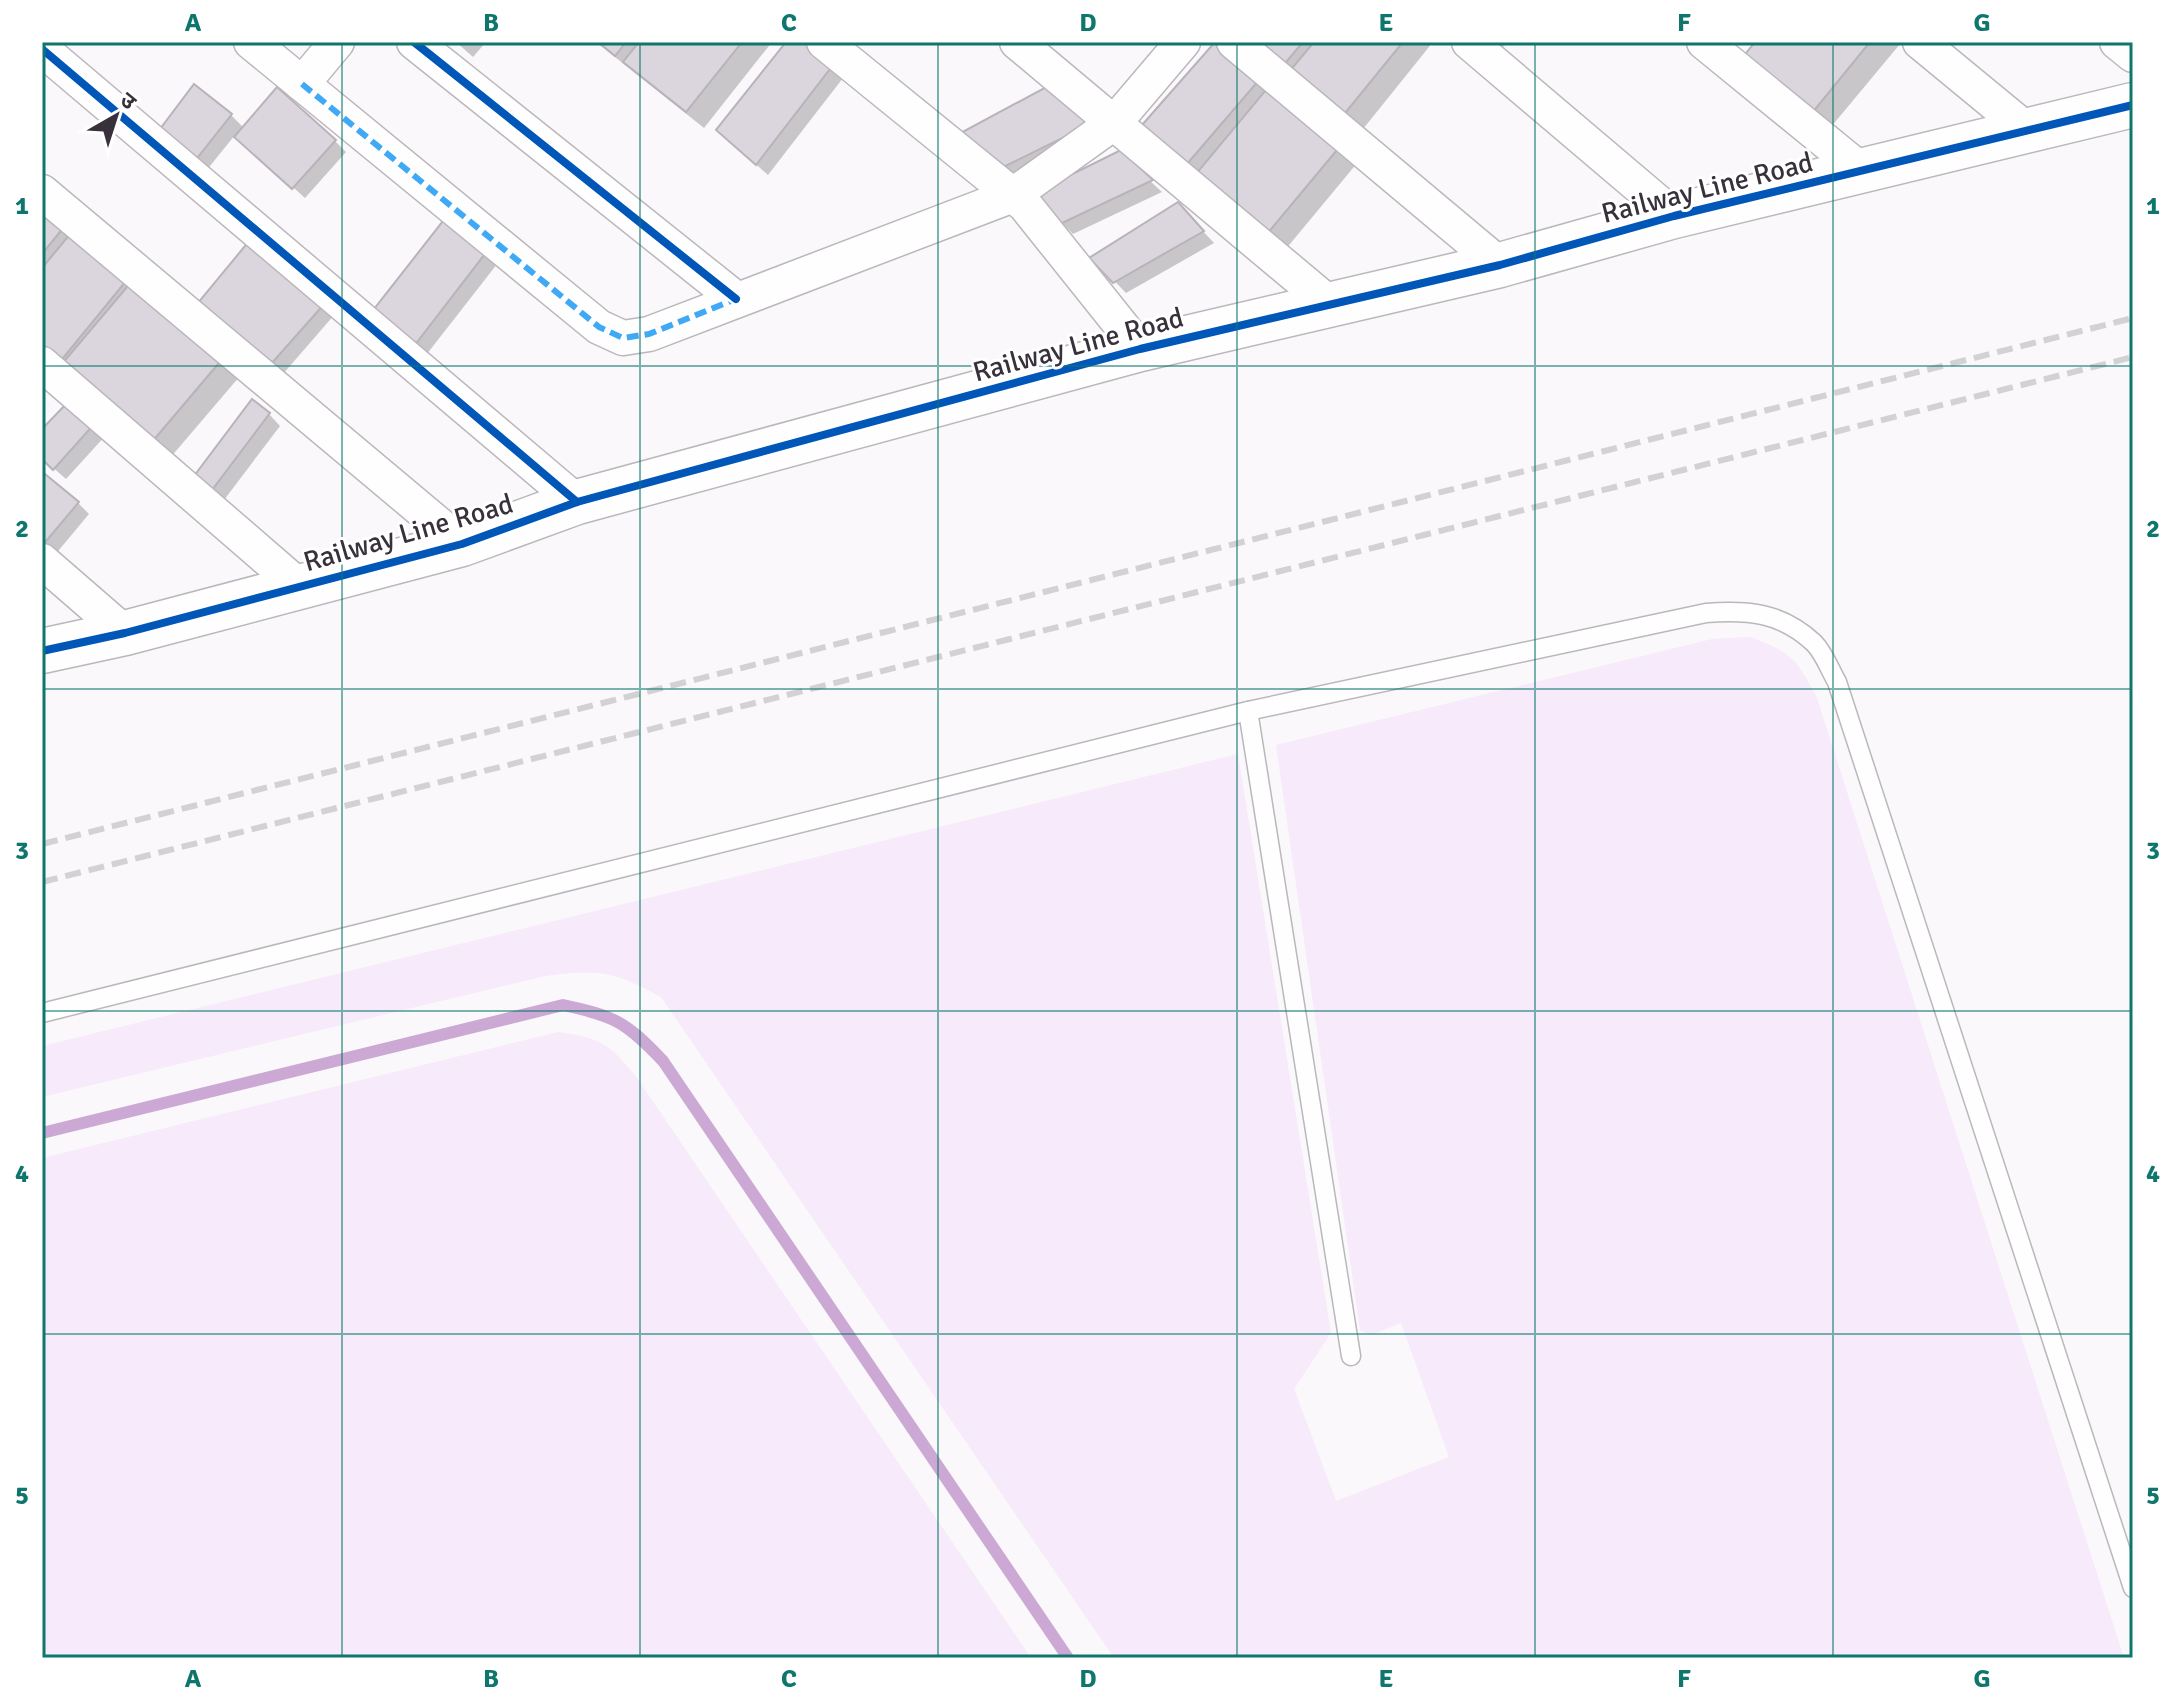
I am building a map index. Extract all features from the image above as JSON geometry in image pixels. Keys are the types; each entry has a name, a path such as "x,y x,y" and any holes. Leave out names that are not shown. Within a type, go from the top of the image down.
{"street":[{"path":"251,42 599,327 623,338 649,334 1013,195 1115,122 1183,42"},
{"path":"302,84 337,42"},
{"path":"414,42 736,299"},
{"path":"824,42 1025,205 1140,349"},
{"path":"1017,42 1331,305"},
{"path":"1234,42 1500,265"},
{"path":"1469,42 1674,216"},
{"path":"1704,42 1862,171"},
{"path":"1920,42 2028,131"},
{"path":"2117,42 2133,55"},
{"path":"42,49 577,502"},
{"name":"Railway Line Road","path":"42,651 125,633 462,544 577,502 1140,349 1500,265 1674,216 2133,105"},
{"path":"42,192 462,544"},
{"path":"42,364 300,587"},
{"path":"42,561 125,633"}],"lane":[{"path":"42,1013 1248,711 1706,613 1744,610 1787,622 1816,645 1837,682 2133,1588"},
{"path":"1248,711 1351,1356"}],"shaded area":[{"path":"1750,637 1775,647 1791,658 1817,698 2124,1658 1114,1658 661,997 617,977 593,973 545,976 42,1097 42,1046 1238,754 1331,1333 1294,1389 1336,1501 1449,1457 1401,1323 1371,1335 1360,1330 1276,745 1712,639"},
{"path":"558,1032 604,1044 637,1078 1031,1658 42,1658 42,1158"}],"building":[{"path":"598,42 626,42 615,56"},
{"path":"639,42 742,42 686,112 623,62"},
{"path":"786,42 804,42 833,65 756,165 716,130"},
{"path":"1215,42 1228,42 1266,72 1181,171 1135,133"},
{"path":"1240,42 1303,42 1277,73"},
{"path":"1314,42 1403,42 1337,123 1283,79"},
{"path":"1755,42 1870,42 1808,118 1739,62"},
{"path":"1276,78 1347,138 1267,234 1195,175"},
{"path":"194,84 232,114 194,162 157,133"},
{"path":"1052,84 1091,124 991,173 955,136"},
{"path":"277,87 336,140 292,189 234,137"},
{"path":"1121,150 1153,180 1060,224 1030,195"},
{"path":"42,199 69,221 42,254"},
{"path":"1178,202 1204,231 1113,283 1089,258"},
{"path":"450,212 491,246 411,350 371,313"},
{"path":"76,227 131,275 59,363 42,350 42,268"},
{"path":"250,240 326,302 271,364 197,304"},
{"path":"133,280 224,357 152,442 61,365"},
{"path":"72,398 97,421 53,470 42,459 42,429"},
{"path":"252,399 270,413 209,494 191,480"},
{"path":"45,474 79,502 42,546 42,478"}],"waterway":[{"path":"42,1133 563,1005 619,1022 663,1061 1068,1658"}],"railway":[{"path":"42,844 2133,318"},
{"path":"42,882 2133,357"}],"marked path":[{"path":"302,84 599,327 623,338 649,334 736,299"}],"cycle path":[{"path":"414,42 736,299"},
{"path":"42,49 577,502"},
{"path":"42,651 125,633 462,544 577,502 1140,349 1500,265 1674,216 2133,105"}]}
